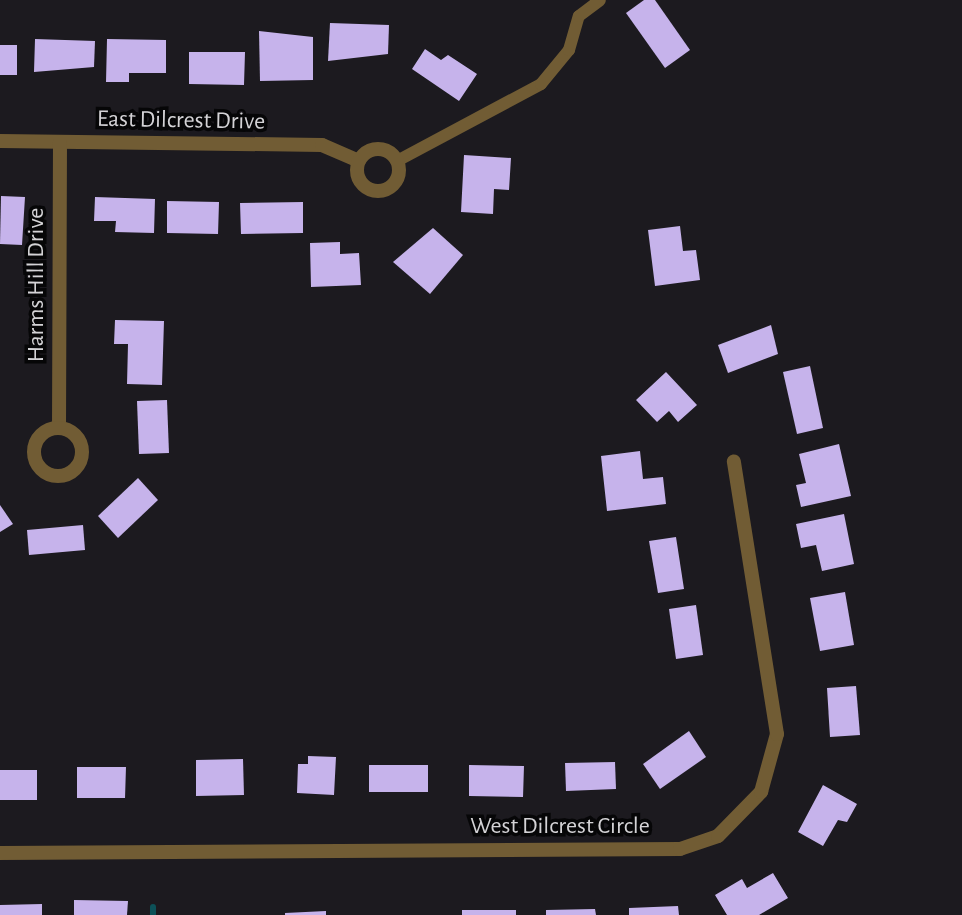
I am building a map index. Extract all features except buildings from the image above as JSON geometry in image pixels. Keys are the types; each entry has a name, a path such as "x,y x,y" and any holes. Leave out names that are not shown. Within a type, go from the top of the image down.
{"street":[{"name":"East Dilcrest Drive","path":"0,141 322,145 359,161"},
{"name":"Harms Hill Drive","path":"60,142 60,428"},
{"path":"381,149 397,161 394,185 376,192 359,181 359,161 381,149"},
{"name":"West Dilcrest Circle","path":"0,853 680,849 718,836 761,792 778,734 734,461"}],"lane":[{"path":"397,161 541,83 569,50 579,16 600,0"}],"waterway":[{"path":"153,907 153,915"}]}
